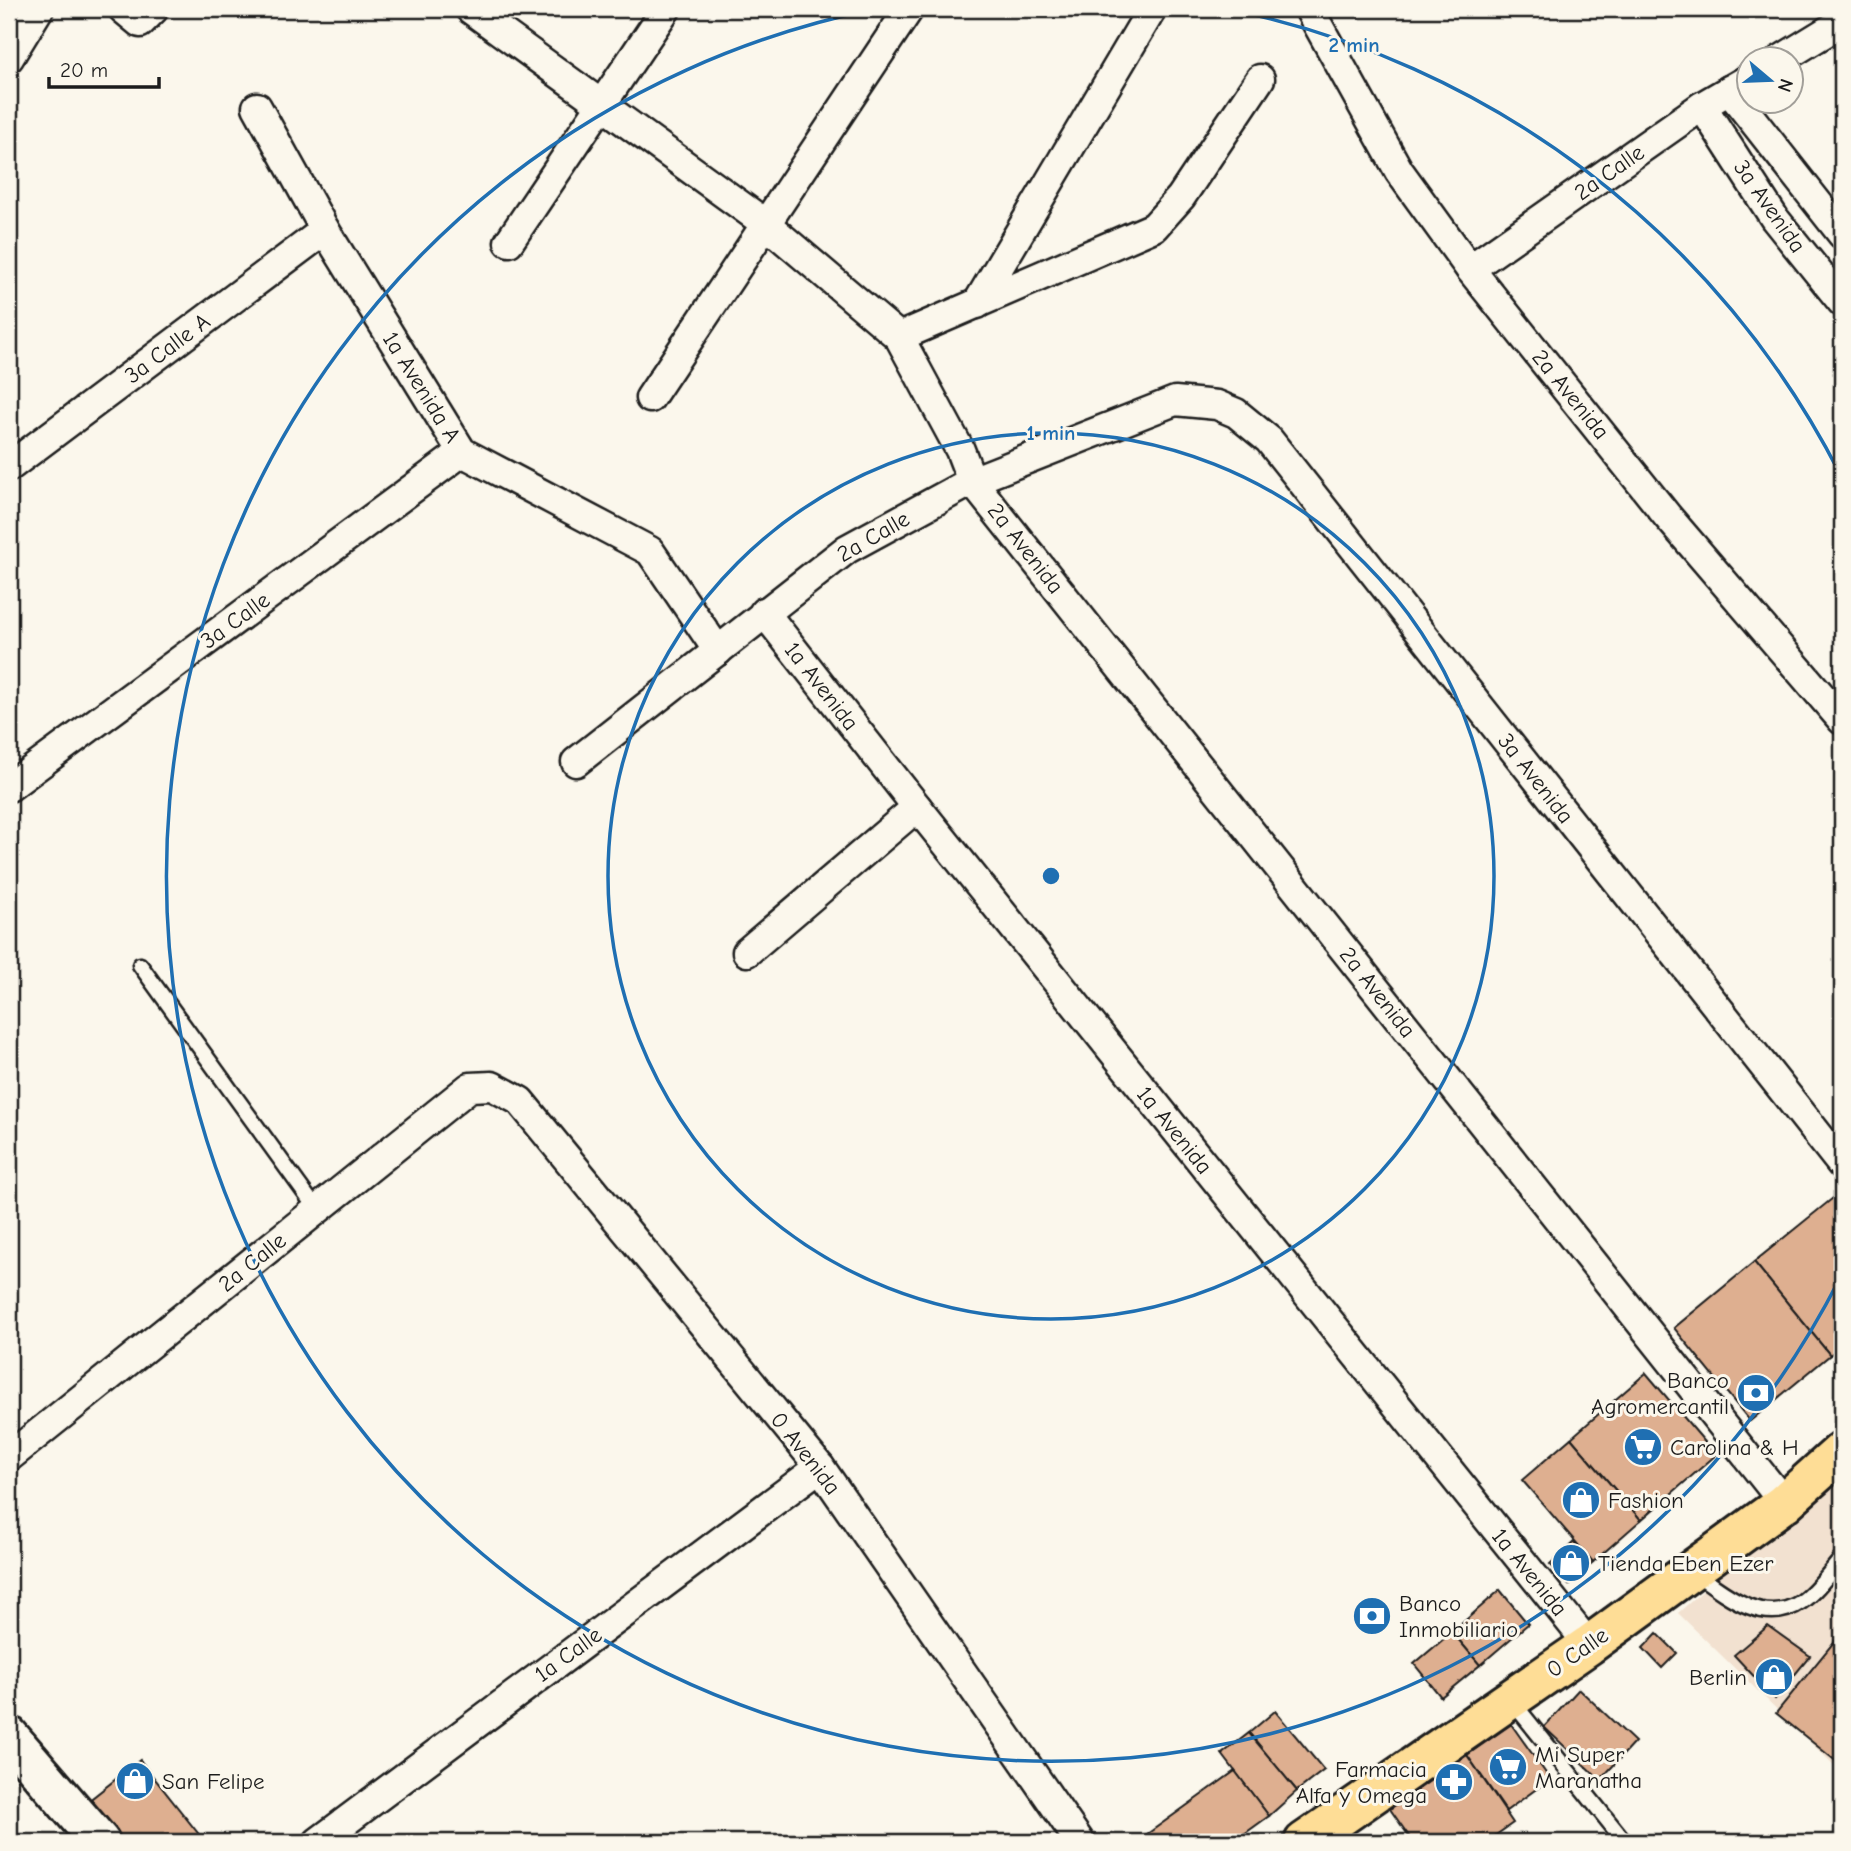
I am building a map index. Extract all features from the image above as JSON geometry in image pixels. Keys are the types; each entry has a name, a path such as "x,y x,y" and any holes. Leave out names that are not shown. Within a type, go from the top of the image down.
{"main road":[{"name":"0 Calle","path":"1304,1842 1589,1645 1836,1462"},
{"path":"9,1736 100,1842"}],"street":[{"path":"9,58 39,9"},
{"path":"123,9 140,23 155,9"},
{"path":"470,9 766,224 899,337 1154,227 1181,197 1260,79"},
{"path":"509,242 666,9"},
{"path":"650,398 909,9"},
{"path":"977,304 1152,9"},
{"name":"2a Avenida","path":"1309,9 1399,171 1470,269 1668,517 1842,720"},
{"path":"1803,46 1842,22"},
{"name":"2a Calle","path":"1470,269 1702,106 1736,86"},
{"name":"3a Avenida","path":"1702,106 1775,219 1842,302"},
{"name":"1a Avenida A","path":"257,107 325,230 462,452 650,551 718,651"},
{"name":"3a Avenida","path":"1761,116 1842,234"},
{"name":"3a Calle A","path":"9,467 325,230"},
{"name":"2a Avenida","path":"899,337 960,450 972,481 1784,1503"},
{"name":"2a Calle","path":"576,762 847,549 972,481 1175,401 1217,405"},
{"name":"3a Avenida","path":"1217,405 1245,419 1269,440 1842,1165"},
{"name":"3a Calle","path":"9,787 462,452"},
{"name":"1a Avenida","path":"764,612 917,807 1589,1645"},
{"path":"747,952 917,807"},
{"name":"2a Calle","path":"9,1457 470,1087 502,1089"},
{"name":"0 Avenida","path":"502,1089 520,1101 820,1467 1080,1842"},
{"name":"1a Calle","path":"318,1842 820,1467"}],"lane":[{"path":"141,965 317,1210"},
{"path":"1692,1570 1734,1600 1754,1609 1774,1610 1800,1603 1842,1558"},
{"path":"1510,1699 1625,1842"}],"shaded area":[{"path":"1842,1467 1842,1773 1678,1613"}],"building":[{"path":"1833,1198 1842,1208 1842,1345 1830,1355 1754,1262"},
{"path":"1754,1262 1830,1355 1750,1421 1674,1328"},
{"name":"Carolina & H","path":"1646,1373 1716,1455 1641,1520 1571,1438"},
{"name":"Fashion","path":"1571,1438 1641,1520 1593,1562 1522,1480"},
{"name":"Tienda Eben Ezer","path":"1574,1542 1593,1562 1569,1585 1550,1564"},
{"path":"1500,1590 1528,1624 1480,1665 1452,1632"},
{"name":"Berlin","path":"1768,1626 1810,1656 1775,1699 1734,1655"},
{"path":"1452,1632 1480,1665 1441,1697 1414,1664"},
{"path":"1842,1632 1842,1766 1776,1713"},
{"path":"1657,1633 1677,1653 1662,1668 1643,1648"},
{"path":"1579,1689 1635,1742 1600,1780 1544,1727"},
{"path":"1275,1711 1324,1770 1297,1791 1249,1733"},
{"name":"Mi Super Maranatha","path":"1511,1724 1550,1779 1506,1811 1467,1755"},
{"path":"1249,1733 1297,1791 1269,1816 1222,1754"},
{"path":"1467,1755 1513,1823 1486,1842 1413,1842 1390,1809"},
{"name":"San Felipe","path":"140,1760 205,1842 118,1842 87,1802"},
{"path":"1235,1771 1269,1816 1233,1842 1136,1842"}],"place":[{"name":"Banco Agromercantil","path":"1756,1393"},
{"name":"Carolina & H","path":"1643,1447"},
{"name":"Fashion","path":"1581,1500"},
{"name":"Tienda Eben Ezer","path":"1571,1563"},
{"name":"Banco Inmobiliario","path":"1372,1616"},
{"name":"Berlin","path":"1774,1677"},
{"name":"Mi Super Maranatha","path":"1508,1767"},
{"name":"San Felipe","path":"135,1781"},
{"name":"Farmacia Alfa y Omega","path":"1454,1782"}]}
